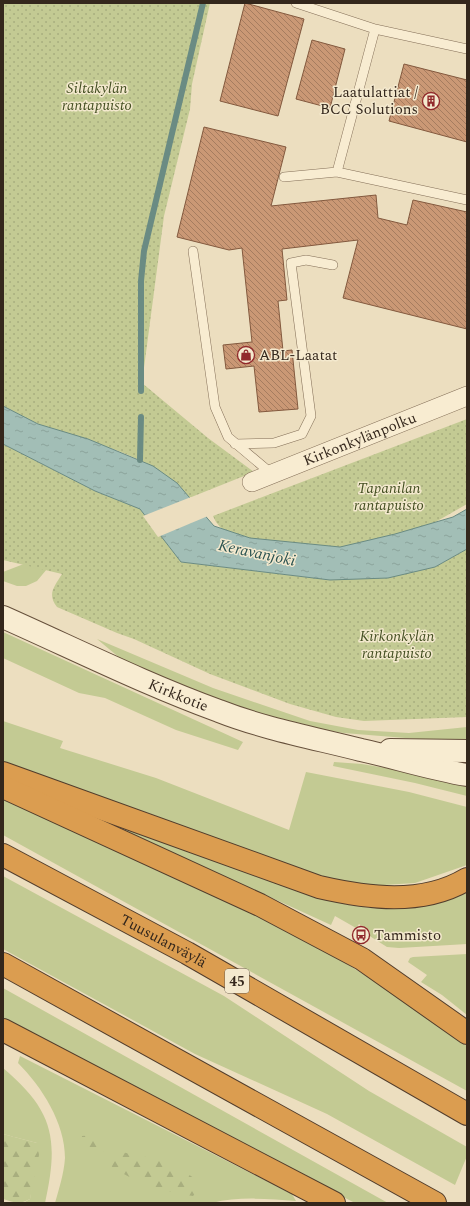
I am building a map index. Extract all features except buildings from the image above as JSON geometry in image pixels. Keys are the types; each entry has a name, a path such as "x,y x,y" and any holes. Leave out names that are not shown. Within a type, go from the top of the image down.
{"highway":[{"path":"3,773 319,887 356,895 401,898 437,892 467,878"},
{"path":"3,787 260,905 362,958 467,1033"},
{"name":"Tuusulanväylä","path":"3,855 187,953 467,1114"},
{"path":"3,964 435,1203"},
{"path":"3,1030 334,1203"}],"street":[{"name":"Kirkonkylänpolku","path":"252,482 467,396"},
{"name":"Kirkkotie","path":"3,617 163,690 220,712 311,739 361,750 432,769 467,775"},
{"name":"Kirkkotie","path":"361,750 467,751"}],"lane":[{"path":"296,3 375,29 467,49"},
{"path":"337,172 375,29"},
{"path":"284,178 337,172 467,200"},
{"path":"193,251 215,407 228,437 272,474"},
{"path":"235,444 274,443 302,434 311,416 291,262 306,260 333,265"}],"green space":[{"name":"Siltakylän rantapuisto","path":"3,3 210,3 192,84 190,109 164,216 142,383 208,438 254,472 189,498 174,482 138,459 99,444 38,424 3,406"},
{"name":"Tapanilan rantapuisto","path":"467,419 467,504 425,528 353,549 279,545 225,533 213,516"},
{"name":"Kirkonkylän rantapuisto","path":"3,444 95,491 140,509 181,562 330,580 435,567 467,549 467,717 364,721 336,717 290,704 210,674 134,639 57,607 52,598 52,594 54,587 62,574 3,560"},
{"path":"73,545 52,563 37,581 26,586 17,586 3,581 3,572"},
{"path":"3,632 243,742 238,750 176,730 105,698 79,693 3,658"},
{"path":"97,639 213,688 310,721 358,730 409,733 467,727 467,743 344,733 307,727 251,712 183,687 121,659"},
{"path":"3,721 63,741 60,748 156,778 289,830 306,772 409,792 467,807 467,865 415,883 368,886 302,872 151,814 3,764"},
{"path":"334,762 362,764 467,782 467,796 415,783 333,766"},
{"path":"3,797 183,879 308,940 371,979 467,1046 467,1091 3,835"},
{"path":"119,828 138,833 304,893 331,901 357,906 384,909 411,907 439,902 467,891 467,944 399,948 387,947 368,935 370,931 359,924 356,928 335,916 331,925"},
{"path":"3,876 224,996 369,1091 467,1147 467,1156 455,1185 327,1114 195,1054 3,949"},
{"path":"467,954 467,1015 442,995 421,982 427,975 408,962 410,958 413,957"},
{"path":"3,988 388,1203 355,1203 3,1022"},
{"path":"20,1056 292,1194 296,1201 275,1199 233,1199 212,1203 55,1203 65,1158 61,1132 43,1094 18,1063"},
{"path":"3,1068 33,1098 42,1113 48,1128 52,1161 45,1203 23,1203 30,1199 37,1143 3,1134"},
{"path":"3,1134 37,1143 39,1155 30,1199 23,1202 3,1199"},
{"path":"94,1135 108,1146 98,1157 81,1145 82,1136"},
{"path":"121,1152 142,1156 172,1165 199,1182 199,1189 193,1196 161,1189 140,1182 111,1166"}],"water":[{"name":"Keravanjoki","path":"3,406 38,424 88,439 153,466 177,483 214,526 250,538 340,547 395,534 453,517 467,509 467,549 435,567 388,578 330,580 181,562 140,509 95,491 3,444"}],"pier":[{"path":"191,497 208,516 158,537 143,516"}],"waterway":[{"path":"141,391 141,281 144,251 203,3"},
{"path":"140,460 141,417"}],"place":[{"name":"Laatulattiat / BCC Solutions","path":"431,101"},
{"name":"ABL-Laatat","path":"246,355"},
{"name":"Tammisto","path":"361,935"}]}
